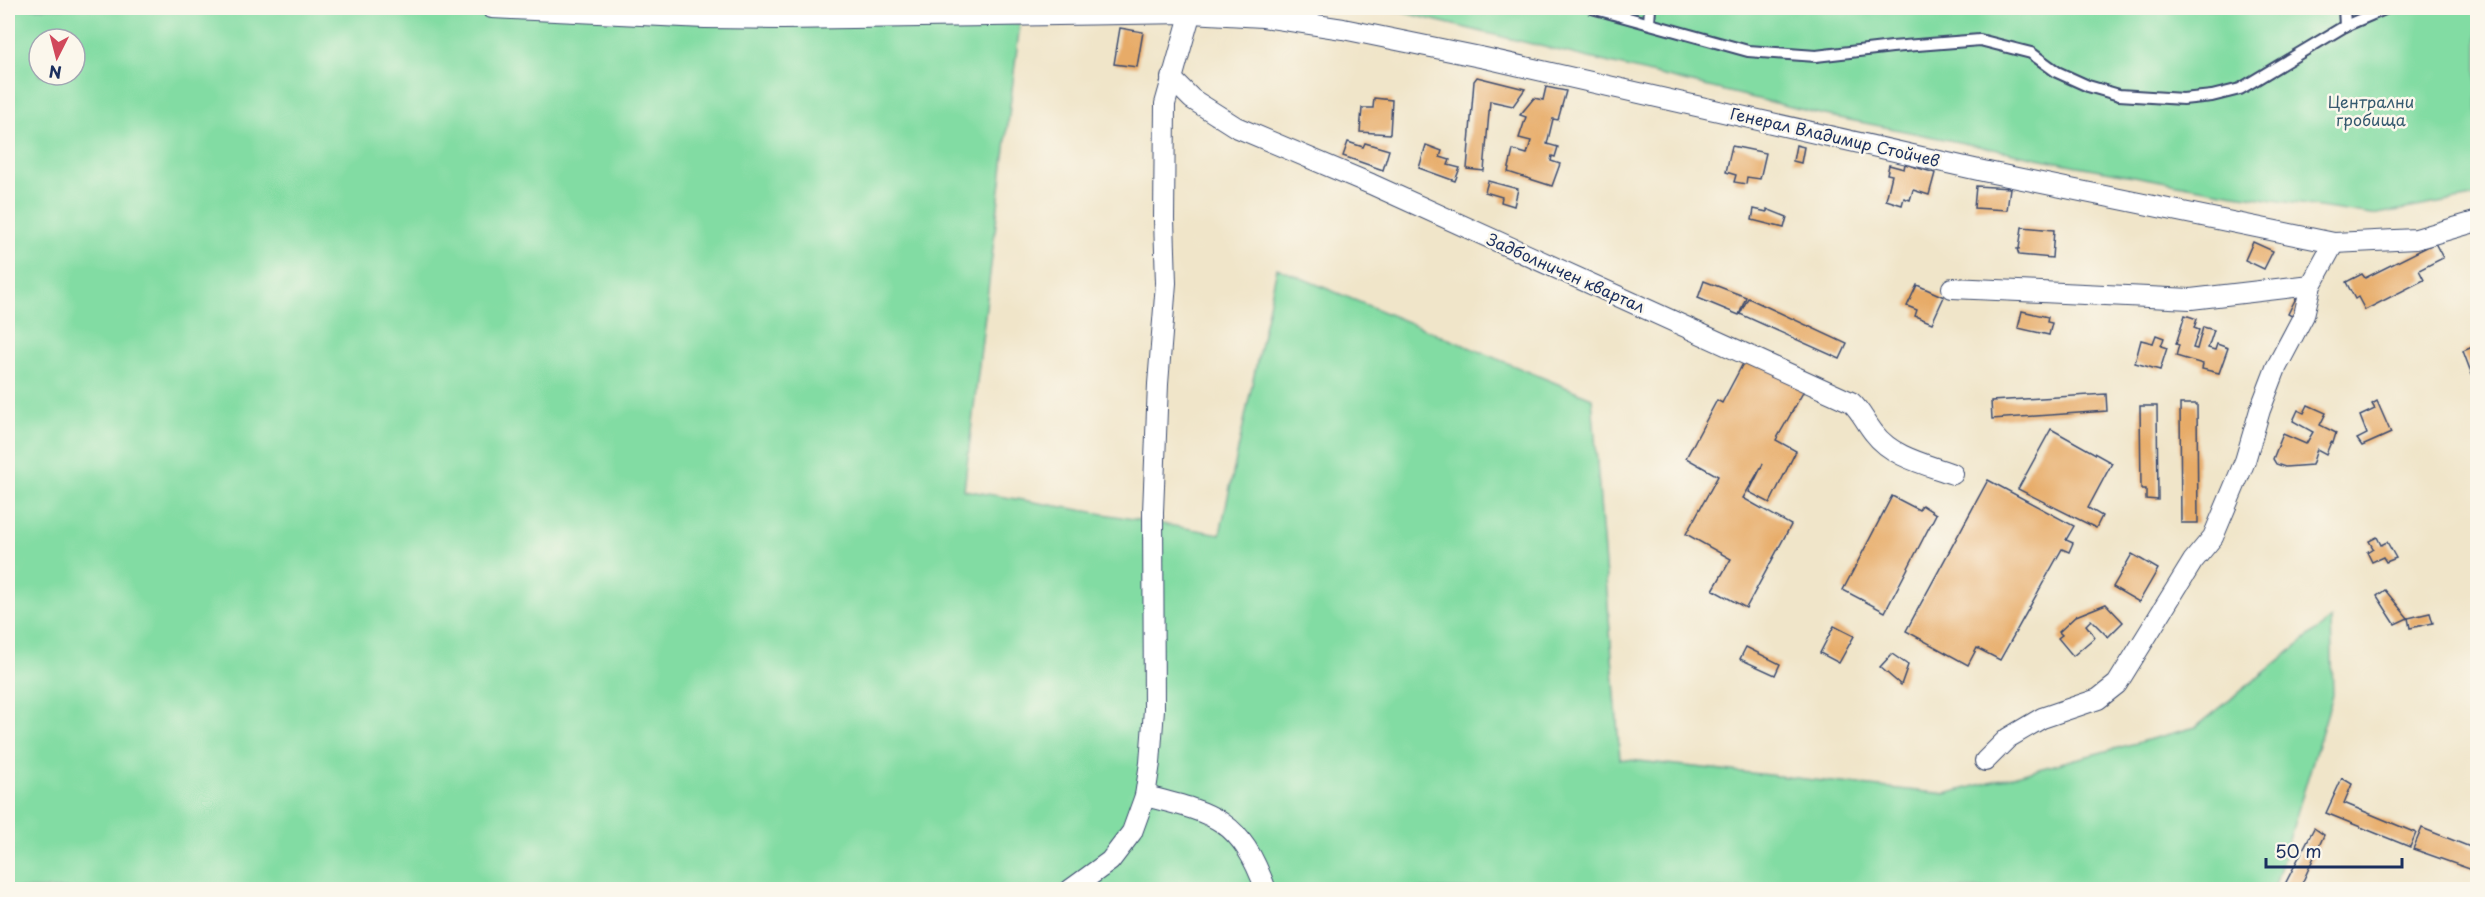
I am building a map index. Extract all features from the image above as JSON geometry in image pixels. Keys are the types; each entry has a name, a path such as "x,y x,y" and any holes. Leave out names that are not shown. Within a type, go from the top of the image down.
{"street":[{"name":"Генерал Владимир Стойчев","path":"492,8 705,18 778,13 1192,10 1263,17 1354,31 1485,58 1983,171 2334,243 2416,239 2478,221"},
{"path":"1070,890 1110,861 1132,832 1145,796 1154,709 1153,512 1158,384 1166,283 1165,104 1192,10"},
{"name":"Задболничен квартал","path":"1171,78 1192,99 1236,127 1371,184 1851,402 1863,413 1874,433 1893,451 1953,474"},
{"path":"1985,761 2008,738 2042,718 2098,699 2117,684 2193,561 2213,537 2245,461 2260,410 2276,368 2304,315 2311,285 2334,243"},
{"path":"1952,288 2191,299 2311,285"},
{"path":"1145,796 1192,808 1217,818 1239,837 1258,868 1266,890"}],"lane":[{"path":"1592,8 1748,51 1816,56 1980,40 2031,53 2057,72 2088,86 2119,95 2183,99 2212,96 2240,89 2345,26 2387,8"},
{"path":"1648,23 1650,8"},
{"path":"2344,8 2345,26"}],"green space":[{"path":"8,8 527,8 1020,23 964,490 1220,534 1277,268 1592,398 1620,759 1945,794 2196,727 2331,619 2333,695 2274,889 8,889"},
{"name":"Централни гробища","path":"1384,8 2477,8 2477,196 2372,215 2222,192 2072,165 1820,114"}],"building":[{"path":"1120,28 1143,32 1137,67 1114,64"},
{"path":"1477,77 1525,89 1513,106 1490,101 1484,171 1467,169 1474,81"},
{"path":"1546,87 1566,91 1558,120 1553,119 1547,144 1558,147 1551,161 1560,164 1552,186 1508,172 1513,150 1527,154 1531,141 1519,138 1526,117 1520,115 1534,98 1543,100"},
{"path":"1374,98 1392,100 1390,134 1360,132 1362,108 1373,108"},
{"path":"1348,142 1363,147 1365,143 1389,150 1383,170 1343,156"},
{"path":"1426,145 1442,151 1440,157 1450,160 1448,165 1460,168 1455,181 1419,168"},
{"path":"1796,145 1804,147 1801,163 1793,161"},
{"path":"1732,146 1766,153 1760,179 1747,177 1746,184 1734,182 1736,175 1726,172"},
{"path":"1905,164 1935,173 1929,195 1913,190 1910,200 1904,198 1902,205 1886,200 1892,175 1887,174 1889,165 1904,169"},
{"path":"1488,181 1518,189 1514,206 1501,202 1502,197 1485,192"},
{"path":"1976,186 2010,188 2007,210 1974,208"},
{"path":"1754,209 1767,212 1767,209 1787,217 1784,228 1752,220"},
{"path":"2022,227 2054,230 2052,258 2019,255 2017,249 2019,249"},
{"path":"2253,242 2273,251 2264,269 2245,260"},
{"path":"2435,243 2443,258 2419,270 2424,280 2365,310 2358,297 2355,299 2346,282 2362,274 2365,278"},
{"path":"1704,281 1746,297 1739,315 1698,298"},
{"path":"1917,285 1944,297 1932,323 1915,316 1917,310 1907,306"},
{"path":"1748,298 1847,344 1840,359 1740,314"},
{"path":"2296,298 2306,303 2297,319 2288,314"},
{"path":"2022,311 2048,317 2047,322 2052,323 2049,335 2018,328"},
{"path":"2185,315 2197,319 2194,328 2199,330 2193,348 2197,349 2203,327 2214,330 2208,348 2215,350 2217,344 2228,348 2219,373 2202,369 2203,364 2176,356 2179,345 2176,344"},
{"path":"2156,335 2164,338 2161,346 2167,348 2160,370 2135,363 2141,340 2153,343"},
{"path":"2475,346 2478,353 2478,373 2472,375 2463,351"},
{"path":"1747,356 1805,389 1776,440 1796,451 1770,503 1749,492 1763,464 1743,498 1791,525 1746,608 1713,590 1731,559 1686,534 1718,476 1686,458 1717,400 1722,403"},
{"path":"2106,394 2107,411 1992,419 1991,401"},
{"path":"2377,401 2391,433 2362,446 2357,439 2367,434 2360,416 2375,409 2372,404"},
{"path":"2180,404 2197,404 2198,523 2181,523"},
{"path":"2308,405 2326,413 2320,425 2336,433 2333,443 2331,442 2326,454 2317,449 2312,465 2285,467 2276,464 2273,459 2283,434 2306,444 2313,432 2293,421 2298,410 2304,413"},
{"path":"2140,406 2157,406 2158,500 2146,499 2146,489 2141,489"},
{"path":"2051,429 2112,463 2088,508 2102,516 2096,528 2018,489"},
{"path":"1988,480 2074,526 2066,540 2073,543 2069,552 2062,549 2000,660 1977,648 1968,665 1906,631"},
{"path":"1892,496 1919,510 1922,505 1936,514 1885,612 1843,590"},
{"path":"2377,537 2381,545 2387,542 2396,558 2386,562 2383,557 2372,562 2367,552 2373,548 2369,541"},
{"path":"2132,554 2158,569 2139,602 2113,587"},
{"path":"2385,590 2408,618 2395,624 2377,596"},
{"path":"2106,604 2123,622 2108,637 2091,620 2086,625 2095,637 2073,656 2058,638 2062,635 2059,632 2076,616"},
{"path":"2430,613 2433,623 2410,628 2408,618"},
{"path":"1834,626 1854,636 1839,663 1820,653"},
{"path":"1746,647 1780,664 1775,675 1740,659"},
{"path":"1892,654 1908,665 1901,685 1880,667"},
{"path":"2342,778 2352,784 2344,803 2416,833 2410,847 2326,813"},
{"path":"2314,828 2324,835 2299,890 2282,890"},
{"path":"2422,828 2478,850 2478,872 2413,849"}]}
